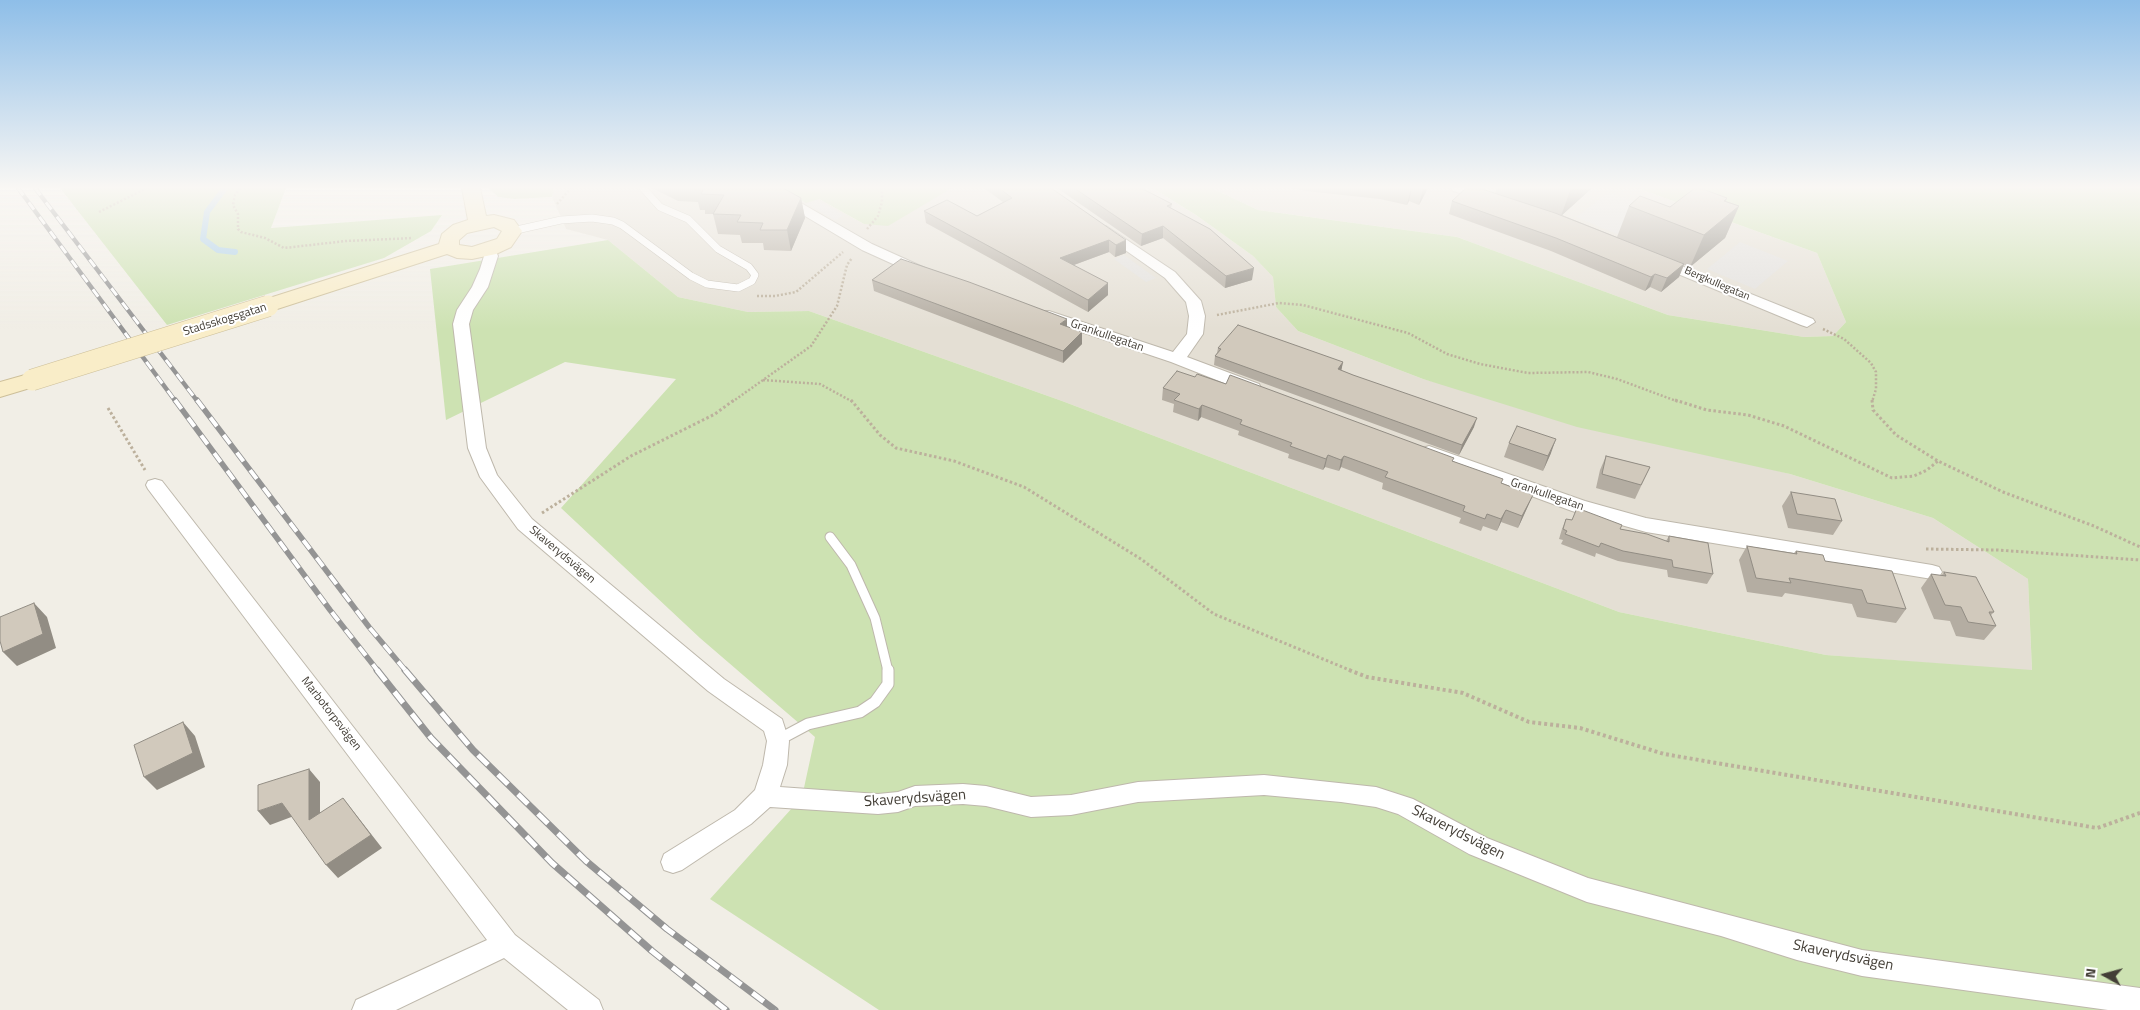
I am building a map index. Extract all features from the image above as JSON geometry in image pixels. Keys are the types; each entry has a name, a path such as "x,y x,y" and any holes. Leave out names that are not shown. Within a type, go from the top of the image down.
{"street":[{"path":"449,247 448,242 453,235"},
{"name":"Stadsskogsgatan","path":"0,390 449,247 464,253 489,250 504,244 509,235"},
{"path":"846,235 940,278"},
{"path":"1113,235 1170,275 1193,301 1197,316 1195,334 1177,359"},
{"name":"Skaverydsvägen","path":"489,250 491,256 487,269 480,287 465,310 462,324 474,432 477,448 489,477 525,524 716,685 774,726 778,740"},
{"name":"Bergkullegatan","path":"1648,256 1806,322"},
{"name":"Grankullegatan","path":"1024,307 1177,359 1265,393"},
{"name":"Grankullegatan","path":"1411,446 1579,506 1646,525 1932,572"},
{"name":"Marbotorpsvägen","path":"155,485 506,944 589,1010"},
{"path":"673,862 742,817 765,796 774,765 778,740"},
{"name":"Skaverydsvägen","path":"765,796 878,804 898,802 915,796 963,794 986,796 1031,807 1071,805 1138,792 1264,785 1376,797 1405,806 1478,846 1587,890 1721,924 1797,947 1862,963 2140,1001"},
{"path":"366,1010 506,944"}],"lane":[{"path":"636,235 691,276 707,284 738,288 752,281 756,275 750,267 718,249 704,235"},
{"path":"778,740 808,724 860,712 875,702 888,684 888,671 875,618 851,565 830,537"}],"path":[{"path":"254,235 265,238 284,248 387,238 420,239"},
{"path":"525,524 631,456 716,414 811,346 837,306 847,265 858,252 863,235"},
{"path":"1197,316 1220,314 1279,303 1303,306 1408,334 1447,354 1480,364 1528,373 1588,372 1617,379 1662,397 1707,410 1748,416 1784,426 1892,478 1914,476 1927,470 1938,461"},
{"path":"1806,322 1844,340 1871,362 1876,372 1876,389 1871,404 1873,410 1896,435 1938,461 2003,492 2094,526 2140,547"},
{"path":"763,380 820,384 854,402 880,435 896,448 954,461 1024,487 1141,559 1214,614 1367,677 1463,693 1529,722 1580,728 1664,754 2097,828 2140,813"},
{"path":"108,408 155,485"},
{"path":"1923,549 1997,550 2140,560"}],"shaded area":[{"path":"589,235 1224,235 1253,256 1273,277 1276,307 1298,331 1423,379 1790,474 1933,518 2028,579 2032,671 1826,655 1619,612 1062,401 809,311 748,312 678,297 608,240"},
{"path":"1443,235 1768,235 1817,253 1846,322 1833,336 1804,337 1668,315 1457,237"},
{"path":"1740,242 1788,261 1755,289 1707,269"},
{"path":"1124,255 1156,278 1146,282 1114,259"}],"green space":[{"path":"97,235 424,235 384,258 167,325"},
{"path":"1224,235 1443,235 1457,237 1668,315 1804,337 1833,336 1846,322 1817,253 1768,235 2140,235 2140,1010 879,1010 710,899 802,797 815,737 700,638 561,508 676,379 565,362 446,420 430,269 608,240 678,297 748,312 809,311 1062,401 1619,612 1826,655 2032,670 2028,579 1933,518 1790,474 1577,427 1423,379 1298,331 1276,307 1273,277 1253,256"}],"building":[{"path":"968,235 1119,235 1126,240 1116,245 1109,240 1060,258 1108,283 1088,300"},
{"path":"1175,235 1217,235 1254,268 1226,276"},
{"path":"1548,235 1611,235 1684,264 1667,278 1655,274 1651,277"},
{"path":"901,259 1067,319 1060,324 1082,332 1063,351 872,280"},
{"path":"1238,325 1343,362 1338,369 1353,375 1477,418 1462,445 1215,356 1221,349 1218,348"},
{"path":"1177,371 1195,377 1197,374 1226,384 1230,375 1454,458 1452,461 1503,479 1501,483 1533,495 1522,516 1506,510 1501,519 1487,514 1485,519 1463,511 1465,506 1385,477 1388,472 1344,456 1341,460 1328,455 1326,459 1290,446 1292,443 1240,424 1242,420 1202,405 1199,409 1174,400 1180,394 1163,388"},
{"path":"1517,426 1556,439 1548,456 1509,443"},
{"path":"1606,456 1650,467 1641,485 1602,474"},
{"path":"1791,492 1835,499 1842,521 1797,514"},
{"path":"1577,508 1622,525 1620,529 1647,534 1669,542 1669,536 1708,543 1713,574 1673,567 1672,560 1623,551 1601,543 1599,547 1565,534 1567,531 1563,529 1566,519 1572,520"},
{"path":"1747,546 1797,554 1796,551 1823,555 1825,561 1892,571 1906,609 1867,603 1862,590 1789,578 1791,583 1756,578"},
{"path":"1944,572 1976,577 1994,612 1989,612 1996,626 1968,622 1961,607 1945,605 1931,574 1946,576"},
{"path":"34,603 43,634 3,652 0,641 0,617"},
{"path":"183,722 193,753 144,777 134,745"},
{"path":"309,769 309,820 343,798 371,835 326,865 282,803 258,811 258,785"}],"waterway":[{"path":"204,235 203,239 218,250 235,252"}],"railway":[{"path":"53,235 176,402"},
{"path":"71,235 198,402"},
{"path":"175,400 330,610 378,671"},
{"path":"197,400 369,627 406,671"},
{"path":"377,670 431,738 552,863 652,951 726,1010"},
{"path":"405,670 473,750 586,861 667,929 775,1010"}]}
